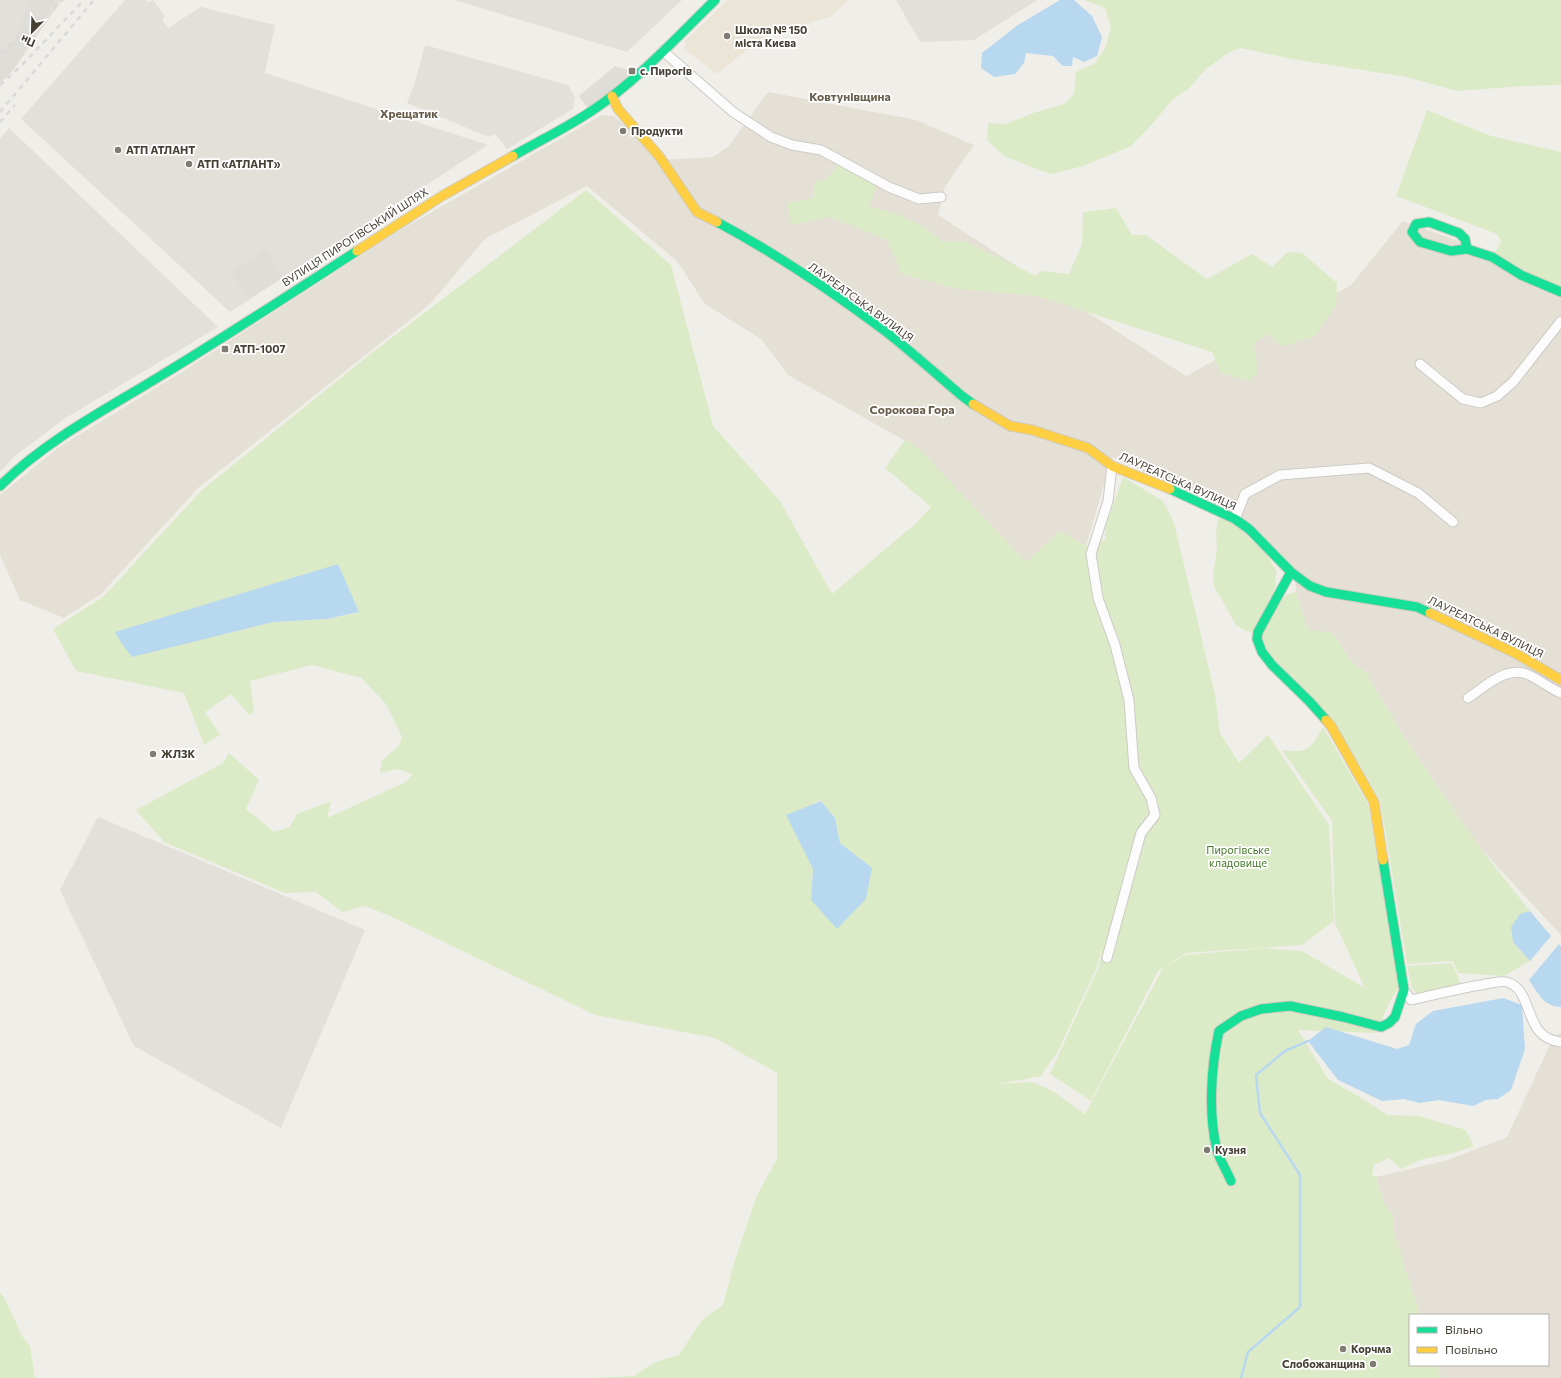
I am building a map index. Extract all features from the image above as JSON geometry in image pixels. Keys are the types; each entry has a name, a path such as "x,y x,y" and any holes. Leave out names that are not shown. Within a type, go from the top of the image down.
{"street":[{"name":"ВУЛИЦЯ ПИРОГІВСЬКИЙ ШЛЯХ","path":"0,486 13,473 53,442 212,345 442,196 590,112 612,96 663,51 715,0"},
{"path":"663,51 733,112 771,137 792,145 822,150 889,187 919,199 941,197"},
{"name":"ЛАУРЕАТСЬКА ВУЛИЦЯ","path":"612,96 618,110 659,156 697,212 745,237 835,295 886,332 962,396 986,412 1010,426 1032,430 1088,448 1112,466 1152,480 1235,519 1249,530 1291,572 1310,586 1326,592 1417,607 1515,653 1561,680"},
{"path":"1467,249 1465,240 1459,233 1429,222 1416,224 1412,232 1420,242 1450,251 1467,249 1492,257 1521,275 1561,292"},
{"path":"1420,364 1463,399 1481,403 1497,396 1513,382 1561,321"},
{"path":"1107,958 1141,833 1155,815 1151,798 1134,768 1129,700 1115,645 1098,598 1091,554 1108,501 1112,466"},
{"path":"1235,519 1245,494 1280,475 1369,468 1418,493 1453,522"},
{"path":"1291,572 1258,632 1258,639 1262,652 1272,665 1309,700 1331,726 1374,802 1404,990 1410,1000"},
{"path":"1468,698 1500,676 1512,672 1522,671 1561,693"},
{"path":"1399,1007 1410,1000 1476,985 1506,981 1515,986 1526,1003 1536,1029 1550,1041 1561,1042"},
{"path":"1231,1181 1218,1151 1213,1116 1214,1046 1219,1031 1241,1016 1261,1009 1290,1006 1343,1017 1380,1027 1389,1023 1395,1017 1404,990"}],"shaded area":[{"path":"0,0 62,0 14,69 0,84"},
{"path":"29,0 55,0 14,69 0,81 0,54 15,41"},
{"path":"125,0 146,0 148,2 153,0 165,17 162,20 168,28 201,7 275,25 265,73 488,145 230,312 21,119"},
{"path":"454,0 682,0 627,52"},
{"name":"Школа № 150 міста Києва","path":"728,0 849,0 830,17 771,33 759,40 717,74 684,49 686,40"},
{"path":"896,0 1037,0 974,40 920,42"},
{"path":"425,45 568,85 575,97 573,109 507,149 495,134 489,137 407,103 415,82"},
{"path":"615,66 636,73 590,112 579,96"},
{"path":"768,92 916,120 974,145 945,187 938,215 1186,376 1351,285 1403,221 1494,254 1561,297 1561,935 1480,848 1408,743 1365,671 1352,663 1333,633 1308,630 1296,592 1294,569 1186,492 1112,457 1086,546 1060,531 1026,563 918,448 788,375 761,339 705,304 677,261 587,186 485,239 430,304 198,488 101,594 64,618 20,600 0,555 0,495 59,447 182,372 400,230 602,115 614,116 632,131 658,160 713,157 729,146"},
{"path":"9,128 218,327 64,419 14,457 0,472 0,139"},
{"path":"266,250 283,277 248,299 231,273"},
{"path":"98,817 365,930 281,1128 134,1046 60,890"},
{"path":"1561,1033 1561,1378 1441,1378 1437,1366 1549,1366 1549,1314 1420,1314 1376,1177 1448,1160 1507,1137 1554,1036"}],"green space":[{"path":"1084,0 1561,0 1561,85 1457,91 1406,77 1292,59 1240,48 1228,53 1206,69 1189,88 1171,101 1154,122 1131,146 1083,166 1051,174 1005,157 987,140 988,123 1006,124 1033,113 1064,104 1074,94 1076,72 1094,64 1105,49 1111,27 1105,8"},
{"path":"1427,110 1491,136 1561,152 1561,297 1494,254 1501,242 1497,234 1396,196"},
{"path":"839,163 878,183 868,206 900,215 926,228 942,242 964,241 1036,276 1041,271 1069,274 1082,244 1083,212 1116,208 1132,235 1146,235 1207,279 1252,254 1272,267 1288,252 1302,253 1337,283 1336,305 1315,336 1283,347 1269,334 1254,343 1258,373 1248,381 1221,373 1212,352 1037,296 959,289 901,274 888,240 829,217 792,225 787,203 813,198 815,182 829,178"},
{"name":"Пирогівське кладовище","path":"586,190 671,265 713,426 780,501 832,594 914,525 931,507 885,468 905,440 918,448 1026,562 1060,531 1086,546 1105,540 1105,527 1123,477 1163,501 1174,523 1215,694 1220,733 1239,763 1268,735 1329,825 1334,921 1302,945 1186,953 1158,971 1091,1101 1050,1074 1099,966 1103,946 1096,969 1058,1051 1041,1076 998,1084 1033,1082 1054,1092 1085,1114 1163,968 1185,955 1264,948 1302,951 1365,988 1335,923 1332,821 1282,750 1298,751 1308,748 1315,741 1323,727 1368,804 1399,987 1389,1003 1376,1033 1298,1030 1328,1079 1365,1100 1387,1115 1419,1116 1466,1130 1474,1146 1454,1153 1423,1159 1401,1169 1389,1158 1374,1165 1372,1176 1376,1177 1384,1203 1394,1217 1394,1233 1420,1314 1409,1314 1409,1366 1437,1366 1441,1378 592,1378 634,1376 655,1362 679,1355 702,1320 723,1305 734,1263 757,1195 777,1159 777,1073 715,1038 595,1015 390,916 365,906 342,912 316,892 285,893 164,842 136,810 223,763 229,753 259,780 246,809 274,832 290,827 297,814 331,801 327,818 406,782 413,774 397,769 380,773 382,760 398,747 402,737 386,704 361,678 312,665 250,681 254,712 249,715 231,694 205,712 220,735 204,745 184,693 76,671 53,629 103,597 202,490 373,352","holes":["338,564 358,613 327,619 273,622 222,635","820,800 835,818 840,843 872,868 811,900 813,869 811,805"]},
{"path":"1227,518 1266,553 1277,572 1275,578 1276,586 1255,632 1246,631 1236,625 1214,586 1213,574 1217,549 1216,533 1218,519"},
{"path":"1296,592 1308,629 1333,633 1352,663 1365,671 1408,743 1480,848 1530,911 1520,914 1513,942 1530,961 1504,976 1458,973 1453,961 1407,964 1380,800 1342,735 1269,656 1263,641 1262,634 1276,608 1286,595"},
{"path":"1452,963 1461,985 1418,995 1412,988 1407,966"},
{"path":"0,1293 4,1297 22,1336 30,1346 35,1378 0,1378"}],"water":[{"path":"1060,0 1074,0 1092,16 1102,37 1097,56 1084,62 1073,57 1072,66 1063,66 1053,56 1026,53 1024,63 1015,74 994,77 981,68 982,53 1018,25"},
{"path":"338,564 359,612 327,619 273,622 132,657 115,632"},
{"path":"821,801 835,818 840,843 872,868 866,899 837,929 811,900 813,869 786,815"},
{"path":"1530,911 1551,936 1530,961 1513,942 1511,927 1520,914"},
{"path":"1559,944 1561,947 1561,1007 1550,1005 1546,1002 1529,980"},
{"path":"1503,998 1522,1005 1525,1049 1511,1090 1498,1099 1486,1100 1473,1106 1439,1100 1420,1103 1404,1099 1382,1101 1338,1080 1308,1041 1326,1027 1397,1049 1409,1045 1416,1024 1433,1011"}],"waterway":[{"path":"1241,1378 1248,1352 1300,1307 1300,1175 1260,1113 1256,1075 1285,1051 1308,1041"}],"railway":[{"path":"0,53 63,0"},
{"path":"0,85 21,66 84,0"},
{"path":"0,112 94,0"},
{"path":"0,122 15,105"}],"traffic: fast":[{"path":"513,156 572,124 607,100 655,59 715,0"},
{"path":"717,222 782,260 845,302 885,331 973,404"},
{"path":"1467,249 1465,239 1459,233 1429,222 1416,224 1412,232 1420,242 1451,251 1467,249 1492,257 1521,275 1561,292"},
{"path":"0,486 37,454 78,426 211,345 357,251"},
{"path":"1170,489 1235,519 1249,529 1291,572 1310,586 1326,592 1417,607 1430,613"},
{"path":"1291,572 1258,632 1257,639 1262,652 1272,665 1326,720"},
{"path":"1231,1181 1217,1150 1212,1121 1212,1075 1219,1031 1241,1016 1261,1009 1290,1006 1381,1027 1389,1023 1395,1017 1404,990 1383,860"}],"traffic: slow":[{"path":"612,96 618,109 659,156 697,212 717,222"},
{"path":"357,251 442,196 513,156"},
{"path":"973,404 1010,426 1032,430 1088,448 1112,466 1170,489"},
{"path":"1430,613 1515,653 1561,680"},
{"path":"1326,720 1331,726 1374,802 1383,860"}],"place":[{"name":"Школа № 150 міста Києва","path":"727,36"},
{"name":"с. Пирогів","path":"632,71"},
{"name":"Продукти","path":"623,131"},
{"name":"АТП АТЛАНТ","path":"118,150"},
{"name":"АТП «АТЛАНТ»","path":"189,164"},
{"name":"АТП-1007","path":"225,349"},
{"name":"ЖЛЗК","path":"153,754"},
{"name":"Кузня","path":"1207,1150"},
{"name":"Корчма","path":"1343,1349"},
{"name":"Слобожанщина","path":"1373,1364"}],"district":[{"name":"Ковтунівщина","path":"850,97"},
{"name":"Хрещатик","path":"409,114"},
{"name":"Сорокова Гора","path":"912,410"}]}
